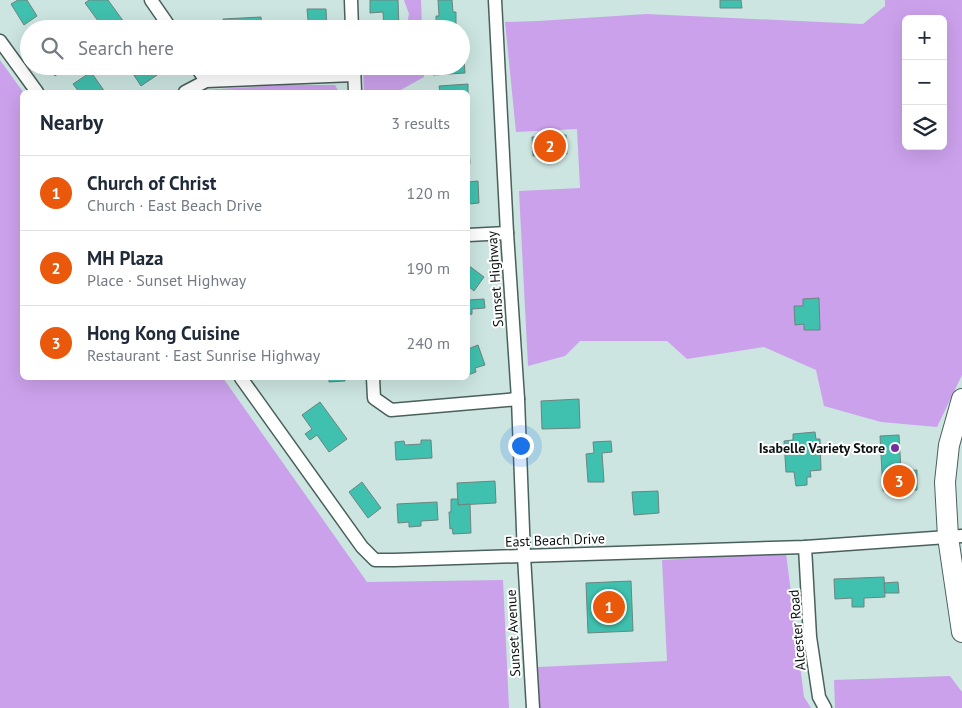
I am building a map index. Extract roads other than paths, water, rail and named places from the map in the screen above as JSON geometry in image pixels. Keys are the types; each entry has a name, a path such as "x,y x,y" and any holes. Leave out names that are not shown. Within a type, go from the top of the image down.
{"main road":[{"path":"962,399 949,445 945,482 955,537 962,632"}],"street":[{"path":"151,0 165,20"},
{"path":"351,0 352,20"},
{"name":"Sunset Highway","path":"495,0 518,399 524,556"},
{"path":"0,41 20,69"},
{"path":"25,75 36,90"},
{"path":"202,75 206,81"},
{"path":"189,90 206,81 295,75"},
{"path":"354,75 355,90"},
{"path":"470,235 507,233"},
{"name":"East Beach Drive","path":"242,380 362,547 375,560 805,547 955,537"},
{"path":"373,380 374,398 391,410 518,399"},
{"name":"Alcester Road","path":"805,547 810,637 819,697 825,708"},
{"name":"Sunset Avenue","path":"524,556 533,708"}],"place":[{"name":"MH Plaza","path":"550,146"},
{"name":"Isabelle Variety Store","path":"895,448"},
{"name":"Hong Kong Cuisine","path":"899,481"},
{"name":"Church of Christ","path":"609,607"}]}
